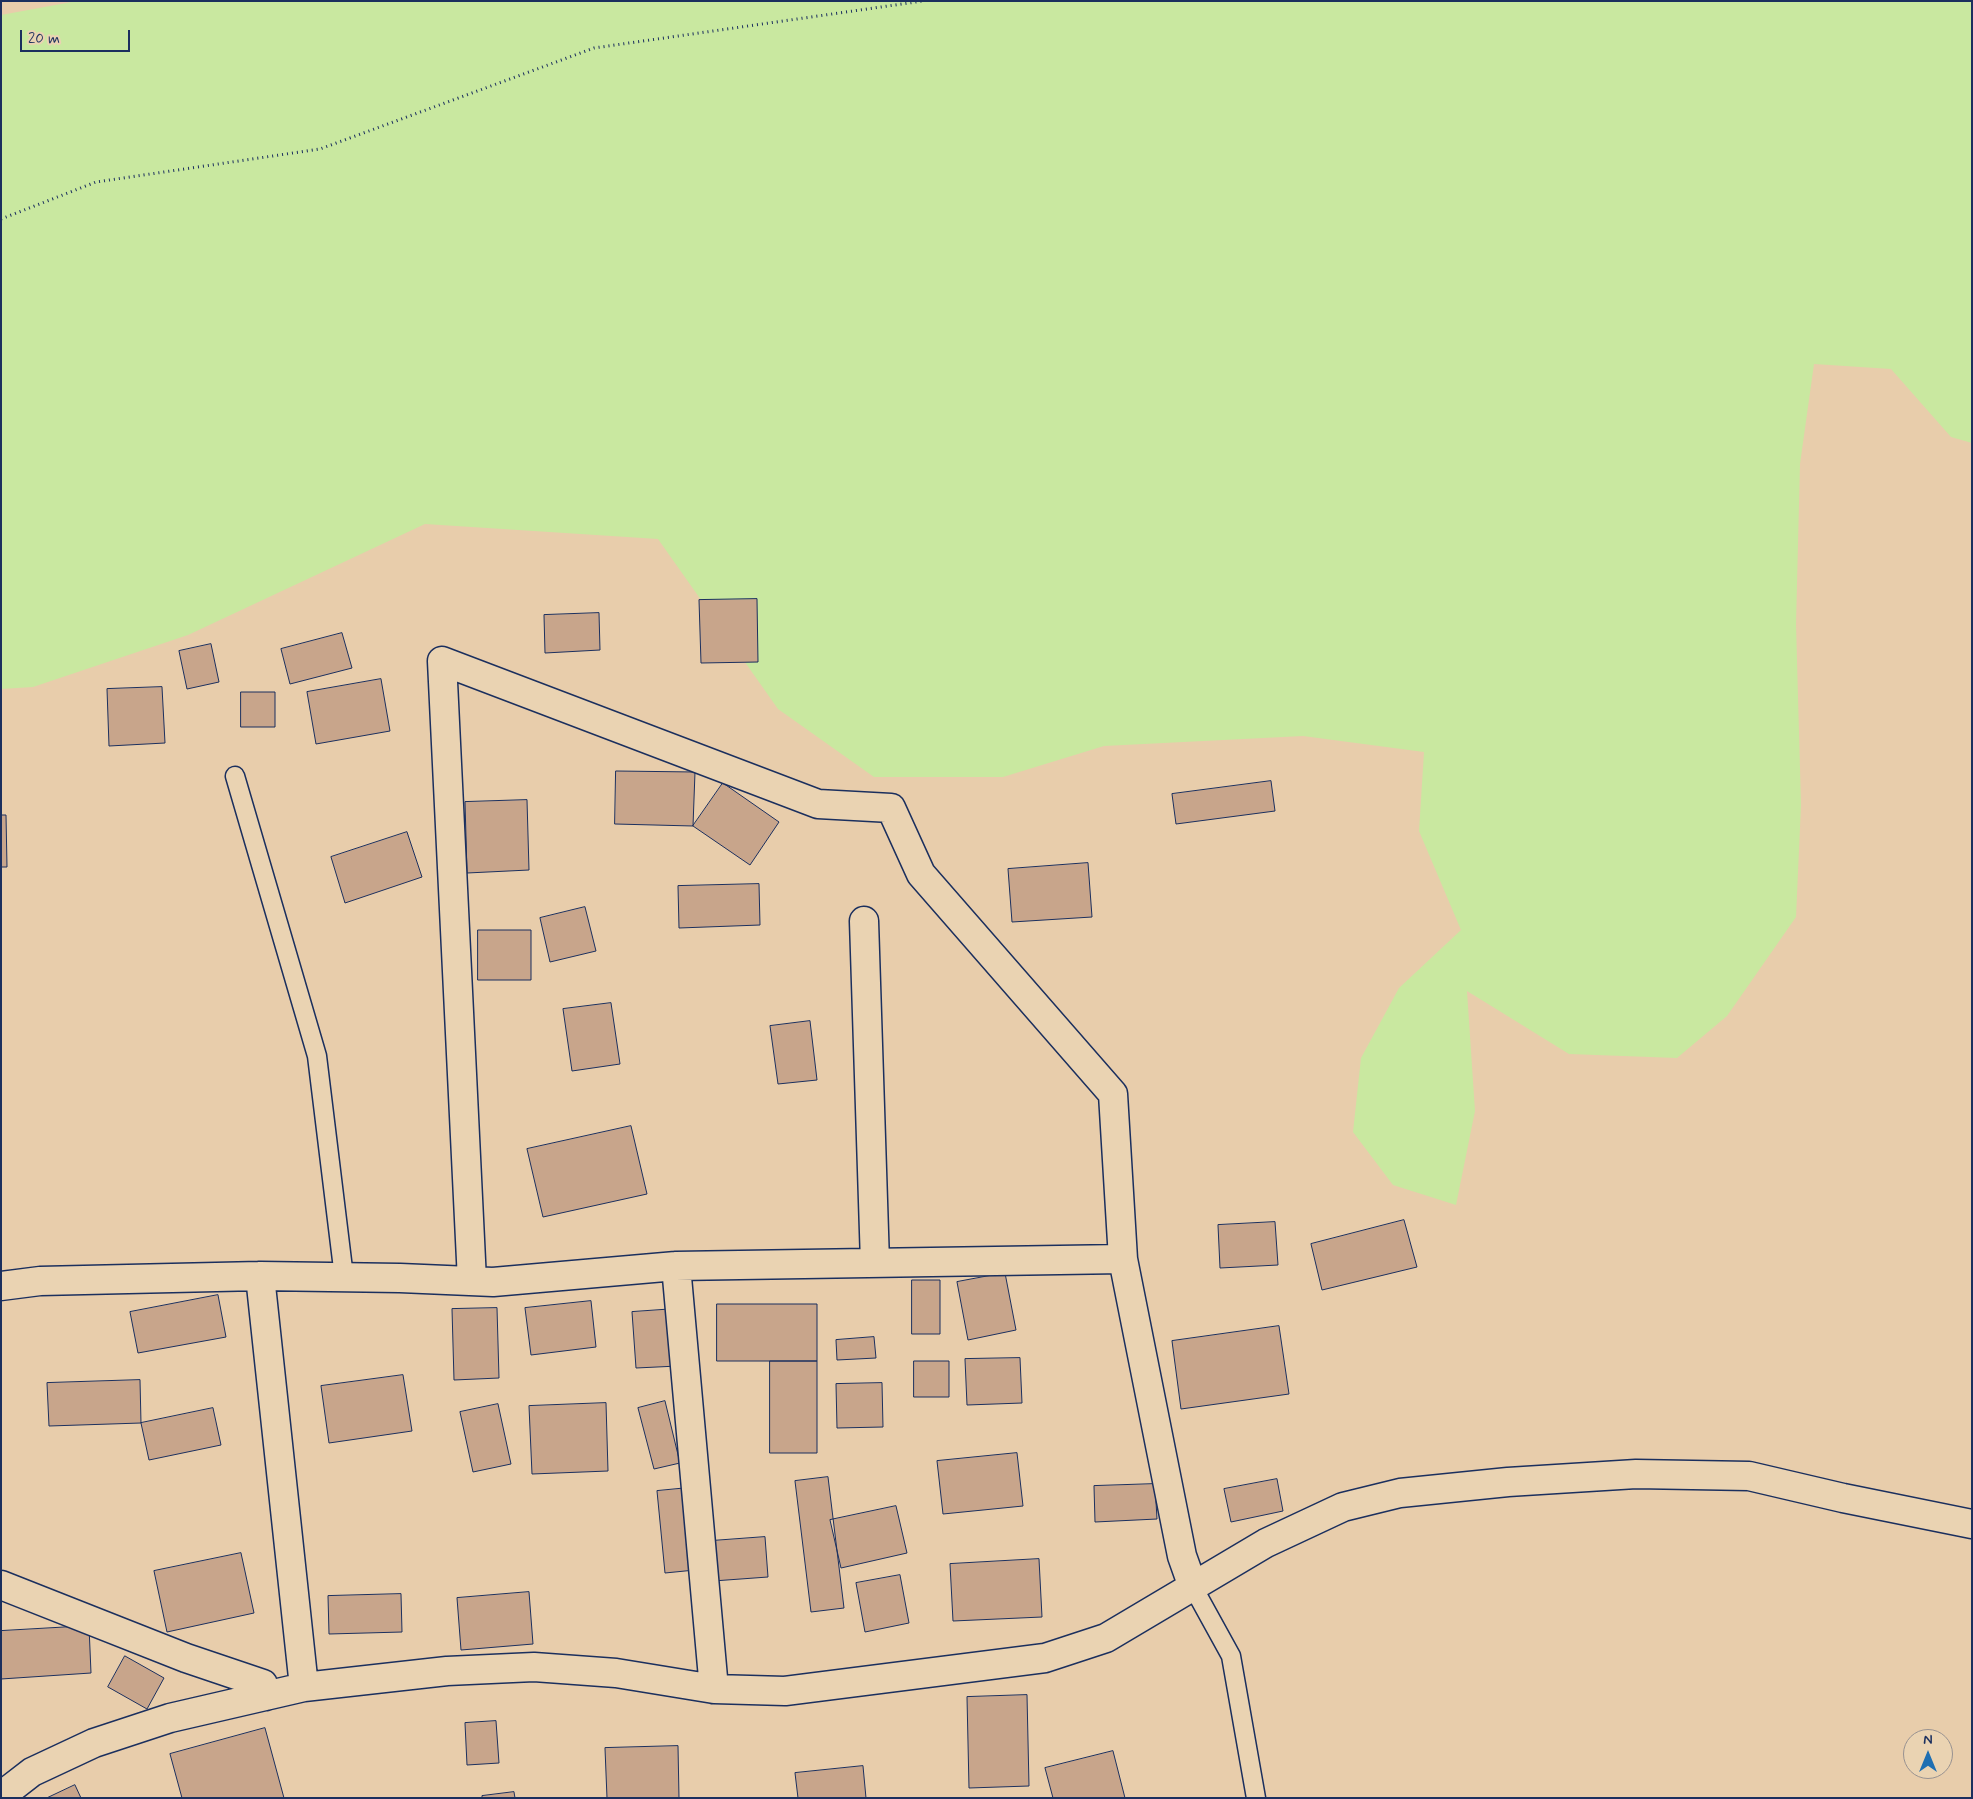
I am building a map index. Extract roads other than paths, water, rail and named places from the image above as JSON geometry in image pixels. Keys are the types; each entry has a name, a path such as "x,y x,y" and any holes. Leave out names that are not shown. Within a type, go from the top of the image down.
{"street":[{"path":"472,1281 442,661 818,804 890,808 922,874 1113,1094 1123,1259 1182,1556 1193,1587"},
{"path":"864,920 875,1263"},
{"path":"1,1286 40,1281 260,1276 494,1282 676,1266 1123,1259"},
{"path":"676,1266 714,1689"},
{"path":"260,1276 304,1688"},
{"path":"1,1796 32,1772 94,1743 170,1718 304,1688 447,1671 534,1667 616,1674 714,1689 785,1691 1045,1658 1106,1638 1266,1543 1342,1507 1400,1492 1508,1482 1636,1474 1749,1476 1843,1498 1972,1524"},
{"path":"1,1585 186,1658 263,1684 266,1696"}],"lane":[{"path":"235,776 317,1056 344,1277"},
{"path":"1193,1587 1231,1656 1256,1798"}]}
